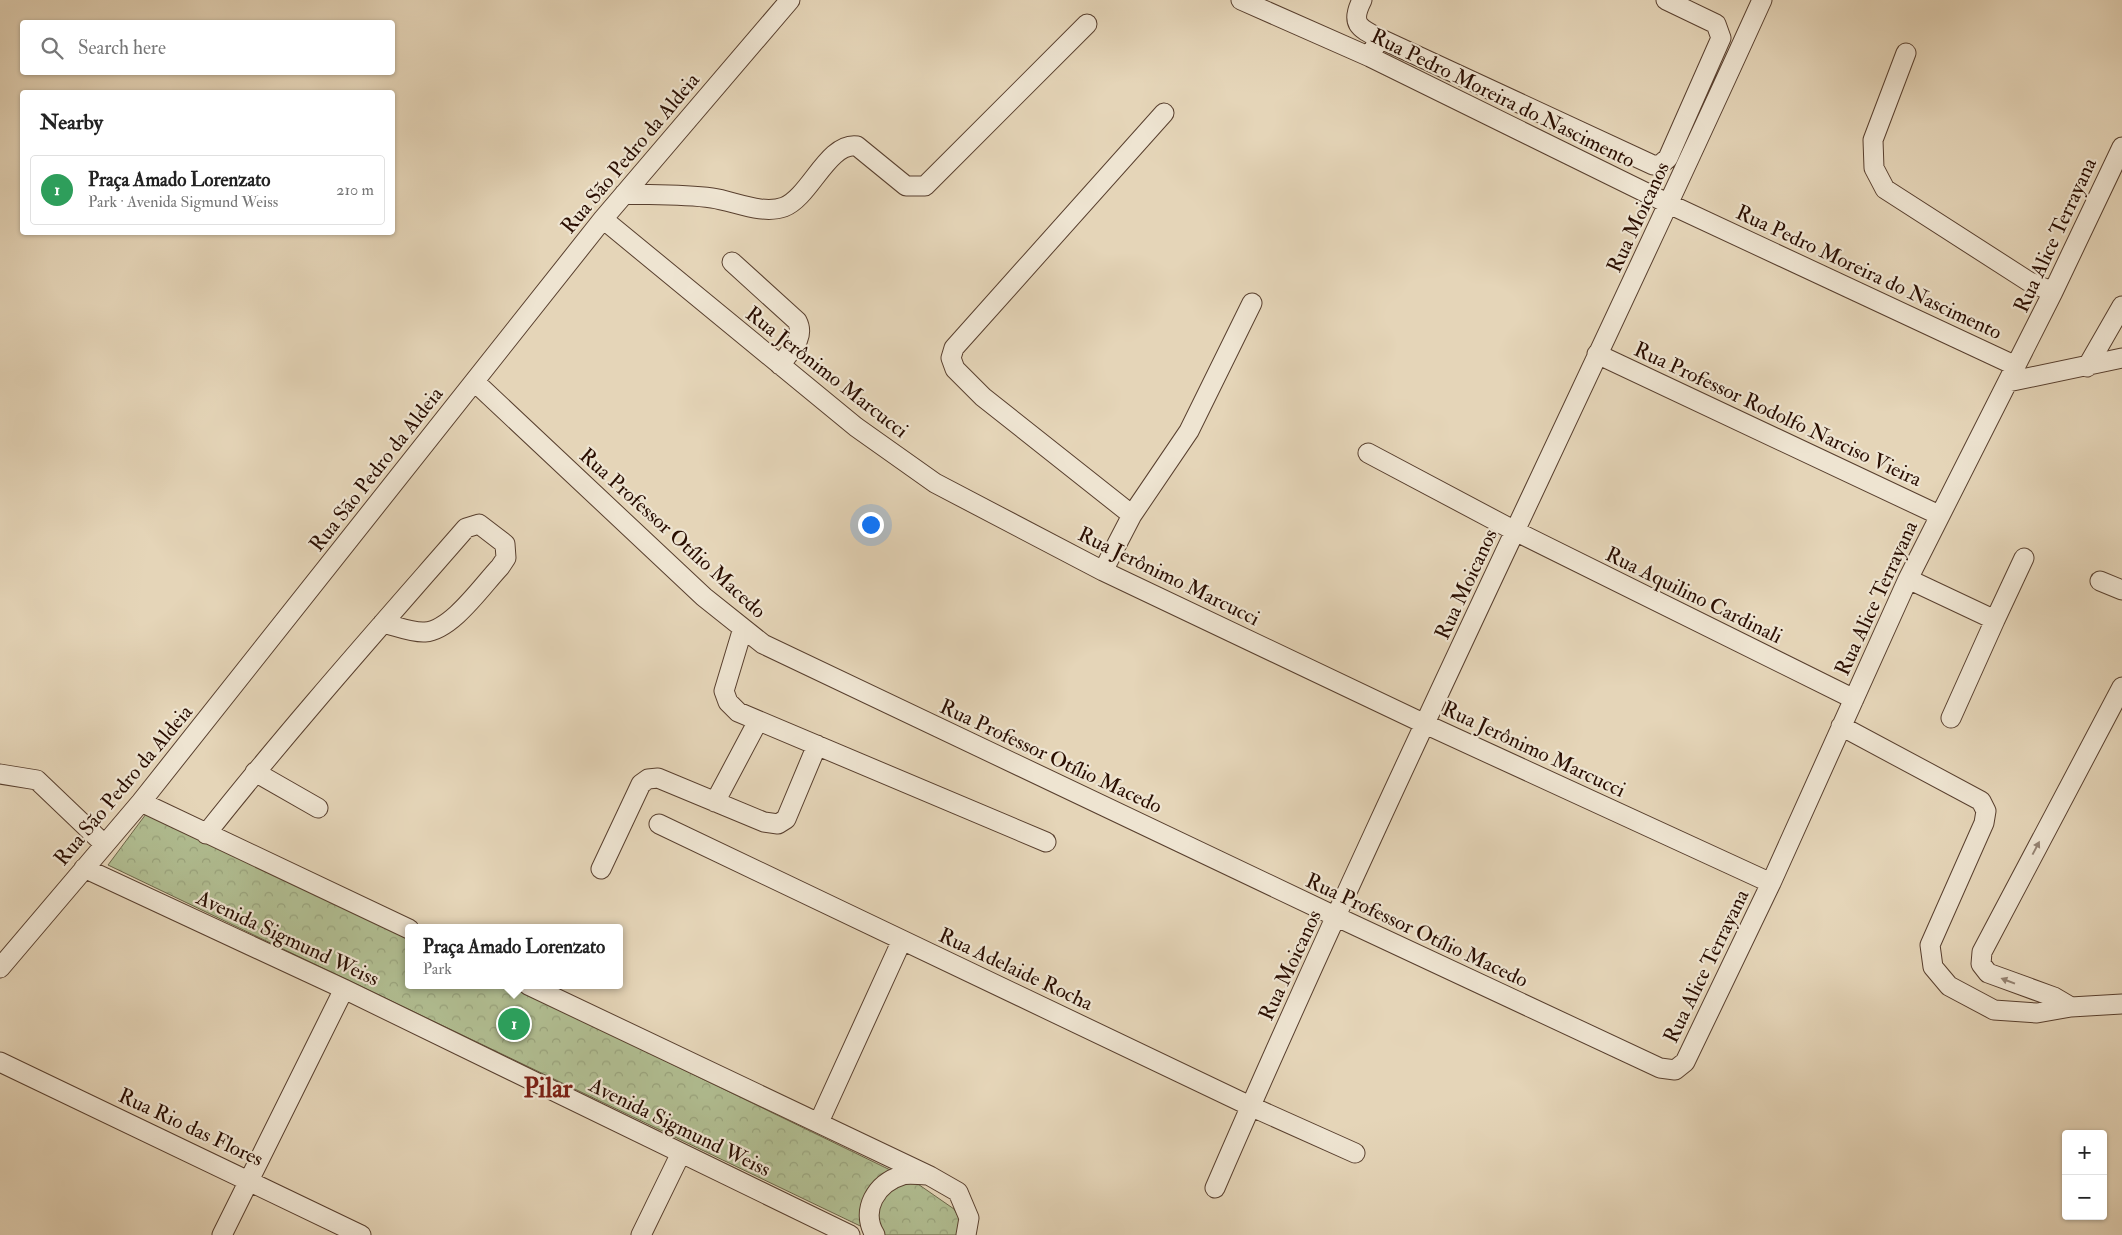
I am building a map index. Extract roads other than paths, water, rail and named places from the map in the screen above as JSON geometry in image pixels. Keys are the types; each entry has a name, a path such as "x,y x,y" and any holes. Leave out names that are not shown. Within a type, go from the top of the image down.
{"street":[{"name":"Rua São Pedro da Aldeia","path":"0,968 141,802 603,219 790,0"},
{"name":"Rua Pedro Moreira do Nascimento","path":"1241,0 1370,57 2012,374"},
{"path":"1362,0 1356,17 1360,29 1653,166 1660,165 1668,158 1721,38 1716,24 1666,0"},
{"name":"Rua Moicanos","path":"1215,1188 1250,1106 1425,724 1669,204 1762,0"},
{"path":"624,194 698,197 760,208 784,207 796,200 839,150 850,145 857,146 906,186 925,186 1087,24"},
{"path":"1370,57 1379,38"},
{"path":"1906,53 1873,140 1874,168 1885,189 2028,282 2053,292"},
{"path":"1132,515 983,397 954,369 951,358 954,348 1164,113"},
{"name":"Rua Alice Terrayana","path":"1675,1070 1685,1062 1771,883 1908,579 2053,292 2122,147"},
{"name":"Rua Jerônimo Marcucci","path":"603,219 856,428 935,483 1103,571 1425,724 1771,883"},
{"path":"732,262 797,321 800,327 799,338 780,365"},
{"path":"1103,571 1132,515 1188,431 1252,303"},
{"path":"2087,367 2122,306"},
{"name":"Rua Professor Rodolfo Narciso Vieira","path":"1597,354 1939,515"},
{"path":"2012,374 2087,367 2122,358"},
{"name":"Rua Professor Otílio Macedo","path":"475,382 704,597 763,644 1337,917 1660,1068 1675,1070"},
{"name":"Rua Aquilino Cardinali","path":"1368,454 1515,531 1854,699"},
{"path":"206,834 255,772 383,623 466,528 480,524 505,544 506,558 500,567 447,624 435,630 423,632 383,623"},
{"path":"1951,718 2024,558"},
{"path":"1908,579 1995,620"},
{"path":"2100,581 2122,590"},
{"path":"743,628 724,691 728,702 738,712 1046,842"},
{"path":"2071,1007 2054,997 1988,973 1981,964 1982,952 2122,687"},
{"path":"715,802 758,721"},
{"path":"1841,726 1981,802 1986,811 1984,823 1930,945 1933,967 1949,986 1994,1010 2037,1013 2071,1007 2122,1004"},
{"path":"601,869 641,784 648,779 658,778 764,822 778,824 786,819 817,745"},
{"path":"255,772 318,808"},
{"path":"0,774 37,780 104,844"},
{"path":"141,802 405,927"},
{"name":"Rua Adelaide Rocha","path":"659,824 1250,1106 1355,1153"},
{"name":"Avenida Sigmund Weiss","path":"84,868 344,989 850,1235"},
{"path":"819,1122 902,940"},
{"path":"222,1235 248,1179 344,989"},
{"path":"536,989 819,1122 930,1176 958,1192 969,1218 966,1235"},
{"name":"Rua Rio das Flores","path":"0,1062 248,1179 361,1235"},
{"path":"640,1235 681,1153"},
{"path":"875,1235 871,1228 868,1209 879,1188 903,1175 930,1176"}],"place":[{"name":"Praça Amado Lorenzato","path":"514,1024"}],"district":[{"name":"Pilar","path":"548,1088"}]}
